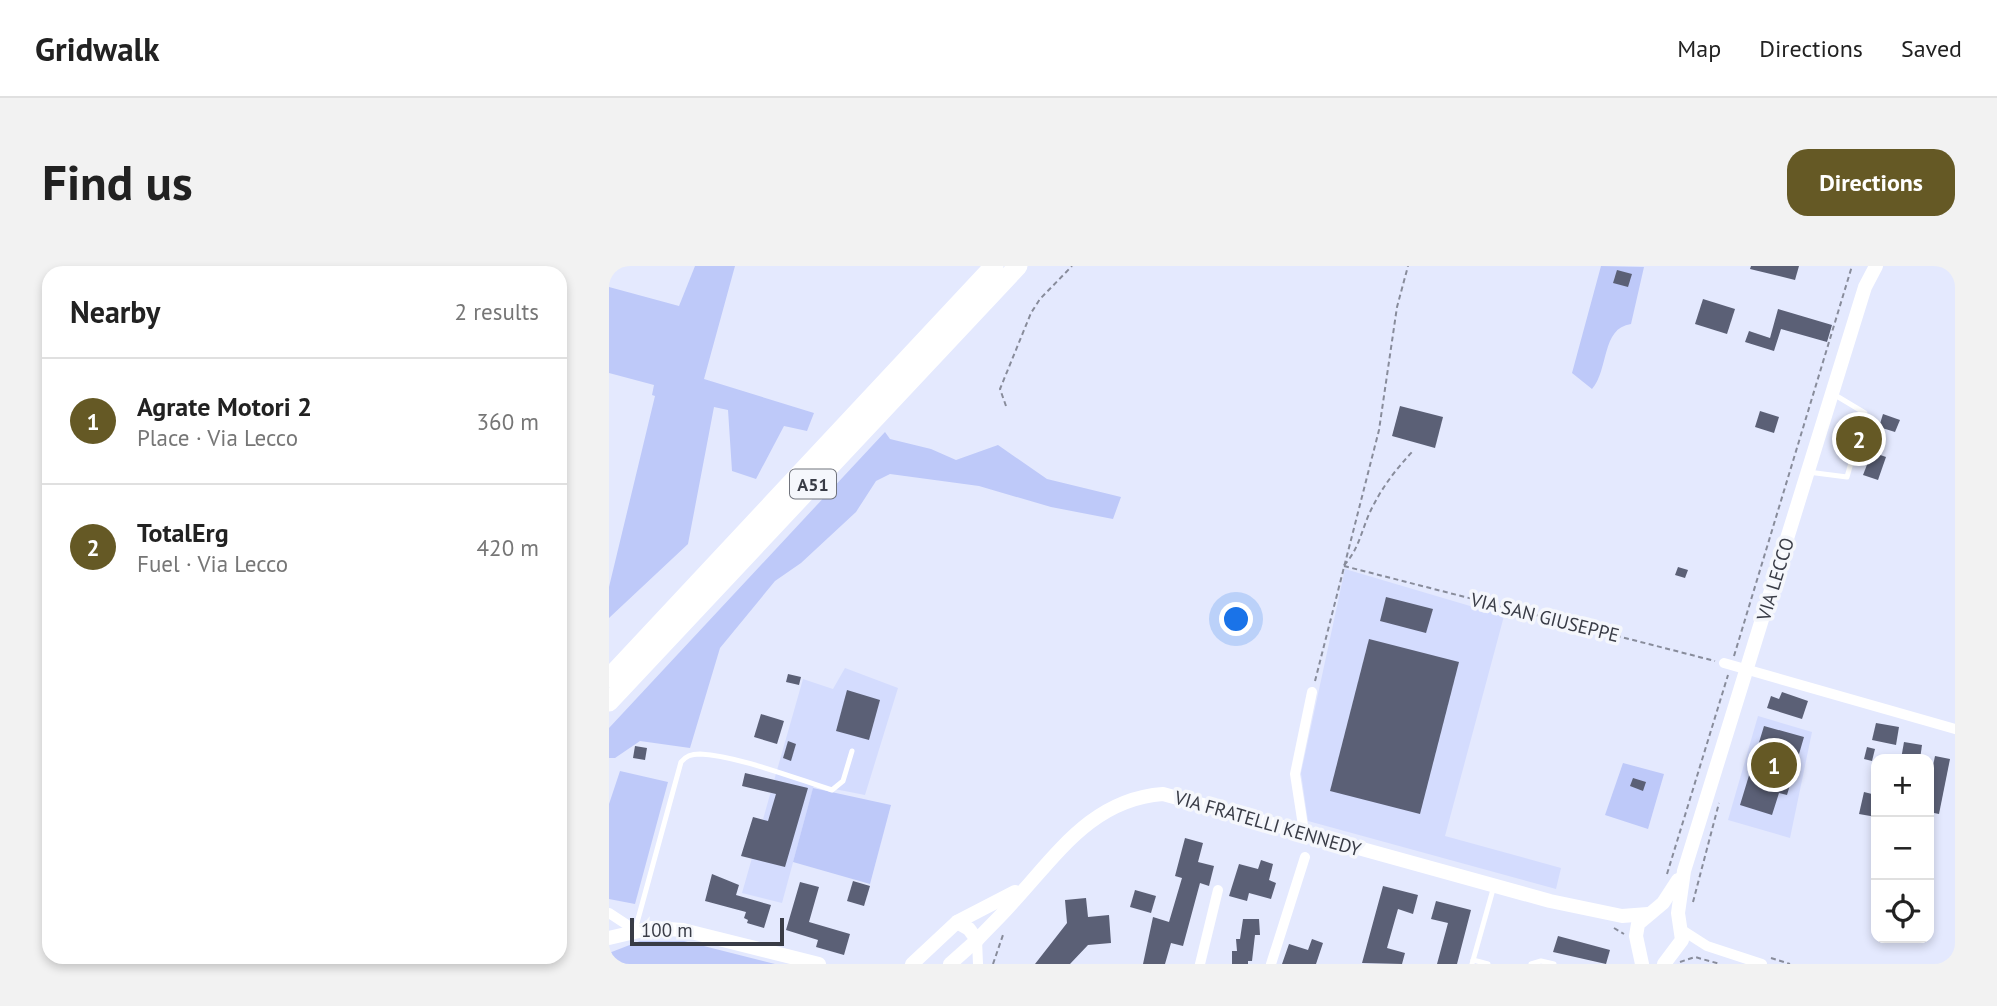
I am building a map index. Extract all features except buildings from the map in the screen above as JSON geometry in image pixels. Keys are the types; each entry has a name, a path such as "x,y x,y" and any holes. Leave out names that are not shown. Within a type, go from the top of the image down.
{"highway":[{"name":"A51","path":"609,678 994,266"},
{"name":"A51","path":"609,702 1018,266"}],"street":[{"name":"VIA LECCO","path":"1865,266 1865,287"},
{"name":"VIA LECCO","path":"1671,959 1682,940 1680,925 1683,871 1748,670 1865,287 1876,266"},
{"path":"1728,664 1955,729"},
{"path":"1304,832 1295,774 1312,692"},
{"name":"VIA FRATELLI KENNEDY","path":"954,963 1085,823 1114,805 1146,795 1181,797 1495,885 1611,914 1651,913"},
{"path":"1271,964 1305,857"},
{"name":"VIA LECCO","path":"1642,964 1635,941 1637,926 1651,913 1683,871"},
{"name":"VIA FRATELLI KENNEDY","path":"912,964 929,951 948,929 1028,884"},
{"path":"1200,964 1218,890"},
{"path":"1651,913 1667,912 1707,946 1762,964"},
{"path":"609,913 635,930"},
{"name":"VIA FRATELLI KENNEDY","path":"1611,914 1629,927 1635,941"},
{"path":"609,938 653,928 683,930 811,963"},
{"path":"954,963 943,950 948,929 969,929 977,940 978,964"},
{"path":"1635,941 1653,956 1671,959 1707,946"}],"lane":[{"path":"1808,472 1847,477 1865,412 1832,393"},
{"path":"635,930 681,762 687,756 699,754 722,758 832,790 843,781 852,751"},
{"path":"1488,964 1472,962 1495,885"},
{"path":"1531,964 1541,961 1554,964"}],"path":[{"path":"1006,406 1000,389 1031,313 1072,266"},
{"path":"1312,692 1378,430 1398,307 1408,266"},
{"path":"1666,876 1728,664 1852,266"},
{"path":"1343,565 1354,554 1372,506 1397,467 1412,452"},
{"name":"VIA SAN GIUSEPPE","path":"1343,565 1728,664"},
{"path":"1691,907 1719,801"},
{"path":"1611,914 1611,926 1635,941"},
{"path":"993,964 1006,925"},
{"path":"1671,959 1695,957 1720,964"}],"shaded area":[{"path":"695,266 735,266 704,379 814,413 807,431 784,426 756,479 732,471 728,410 714,407 688,544 609,618 609,587 655,396 652,395 654,385 609,373 609,287 679,306"},
{"path":"1601,266 1644,267 1631,324 1621,327 1610,341 1601,371 1592,389 1572,373"},
{"path":"885,432 890,439 931,449 956,460 998,445 1047,479 1121,497 1113,519 1051,507 979,486 890,474 876,481 856,512 801,563 775,581 720,648 690,748 640,741 615,758 609,758 609,728"},
{"path":"1345,569 1504,616 1445,836 1561,868 1556,889 1308,821 1301,773"},
{"path":"845,668 898,688 865,795 814,785 782,903 742,893 803,679 833,689"},
{"path":"1758,716 1812,732 1790,838 1728,820"},
{"path":"1623,763 1664,774 1648,829 1605,815"},
{"path":"620,771 668,782 635,904 609,899 609,804"},
{"path":"813,788 891,805 870,884 793,862"},
{"path":"640,941 684,941 775,964 609,964 609,953"}],"place":[{"name":"TotalErg","path":"1859,439"},
{"name":"Agrate Motori 2","path":"1774,765"}]}
